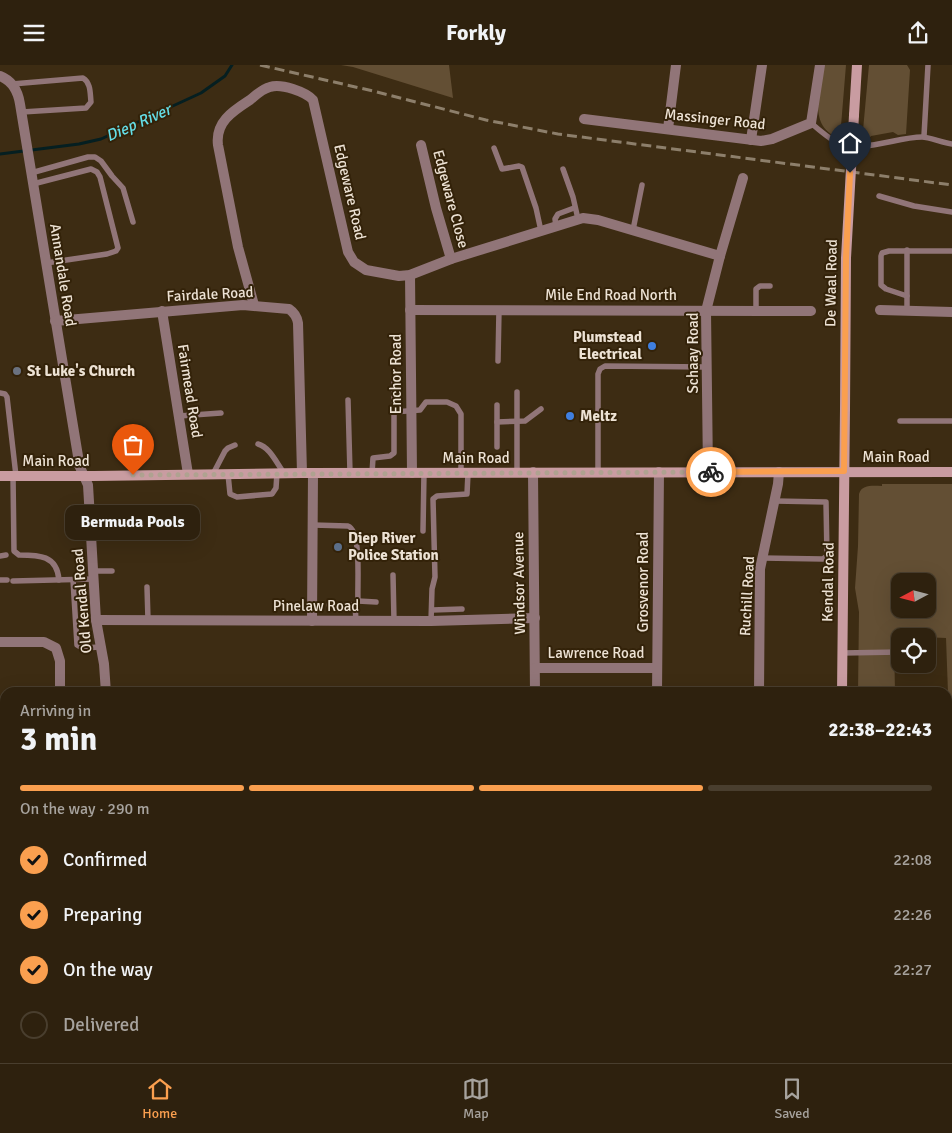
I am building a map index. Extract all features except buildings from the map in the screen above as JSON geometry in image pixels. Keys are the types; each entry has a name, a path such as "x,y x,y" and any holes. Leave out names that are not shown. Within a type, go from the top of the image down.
{"main road":[{"name":"De Waal Road","path":"844,471 846,258 857,65"},
{"name":"Kendal Road","path":"842,687 844,471"},
{"name":"Main Road","path":"0,476 517,472 952,472"}],"street":[{"path":"668,129 676,65"},
{"path":"751,140 762,65"},
{"path":"811,123 820,65"},
{"name":"Annandale Road","path":"7,80 18,95 22,112 79,465 85,476"},
{"name":"Edgeware Road","path":"254,305 238,247 217,139 222,121 230,113 270,87 277,86 300,91 307,94 313,100 350,257 366,270 399,276 410,275 451,259 578,219 590,218 720,256"},
{"name":"Massinger Road","path":"584,119 751,140 772,139 811,123"},
{"name":"Edgeware Close","path":"421,145 436,208 451,259"},
{"name":"Schaay Road","path":"708,472 706,311 743,179"},
{"name":"Enchor Road","path":"410,275 412,473"},
{"name":"Fairdale Road","path":"55,321 254,305 290,309 295,314 297,318 313,525 312,621"},
{"name":"Mile End Road North","path":"410,310 811,311"},
{"path":"880,310 952,311"},
{"name":"Fairmead Road","path":"162,311 188,475"},
{"name":"Windsor Avenue","path":"533,472 535,687"},
{"name":"Grosvenor Road","path":"657,687 658,472"},
{"name":"Ruchill Road","path":"758,687 759,585 762,558 778,484 778,472"},
{"name":"Old Kendal Road","path":"85,476 88,489 96,621 104,664 106,687"},
{"name":"Pinelaw Road","path":"96,621 432,621 535,619"},
{"path":"0,641 44,642 56,648 60,661 60,687"},
{"name":"Lawrence Road","path":"535,668 657,667"}],"lane":[{"path":"924,137 928,65"},
{"path":"7,80 83,78 88,81 91,102 86,107 22,112"},
{"path":"811,123 830,138 845,145 868,146 924,137 952,144"},
{"path":"494,148 502,169 519,166 523,169 536,208 541,231"},
{"path":"31,173 88,157 95,157 105,165 112,177 123,187 133,222"},
{"path":"33,184 91,169 95,170 100,177 118,248 116,251 107,254 46,263"},
{"path":"563,169 573,197 578,219"},
{"path":"633,230 642,185"},
{"path":"879,196 914,206 952,212"},
{"path":"556,226 555,218 558,214 574,208"},
{"path":"907,250 907,311"},
{"path":"907,296 883,287 881,280 882,253 907,250 952,251"},
{"path":"756,311 756,289 758,286 770,286"},
{"path":"498,361 499,310"},
{"path":"598,472 598,374 600,369 605,366 707,367"},
{"path":"372,473 373,458 390,456 394,453 394,383"},
{"path":"516,392 517,472"},
{"path":"0,393 5,394 7,397 15,476 12,538 15,553 42,557 51,561 57,568 58,580"},
{"path":"348,400 350,473"},
{"path":"394,412 420,410 426,402 447,402 456,406 461,414 467,494 437,496 433,499 435,577 432,589 432,621"},
{"path":"497,405 497,447"},
{"path":"497,422 528,420 541,409"},
{"path":"179,416 221,413"},
{"path":"900,421 952,421"},
{"path":"128,433 132,452 133,475"},
{"path":"228,474 230,493 237,497 272,494 276,488 280,473 268,451 258,444"},
{"path":"212,474 225,451 235,445"},
{"path":"423,531 424,473"},
{"path":"762,558 823,559 828,555 826,502 775,501"},
{"path":"313,525 351,526 357,539 356,621"},
{"path":"357,539 374,539"},
{"path":"6,581 73,580 112,571"},
{"path":"393,575 394,621"},
{"path":"73,580 77,645 82,648 100,647"},
{"path":"147,587 148,620"},
{"path":"329,605 376,602"},
{"path":"432,610 462,609"},
{"path":"842,653 891,651"}],"shaded area":[{"path":"341,65 449,65 453,98 353,67"},
{"path":"824,65 846,65 840,138 830,133 823,126 819,117 819,96"},
{"path":"869,65 907,65 910,70 906,134 898,135 893,132 871,136 867,141 862,141"},
{"path":"882,484 952,484 952,687 948,687 946,638 936,638 936,628 891,628 891,673 895,673 895,687 858,687 859,612 855,588 859,494 865,487 882,486"}],"waterway":[{"name":"Diep River","path":"0,154 79,144 101,139 201,93 225,76 232,65"}],"railway":[{"path":"260,65 486,120 558,134 952,185"}],"way so far":[{"path":"133,475 711,472"}],"place":[{"name":"Plumstead Electrical","path":"652,346"},
{"name":"St Luke's Church","path":"17,371"},
{"name":"Meltz","path":"570,416"},
{"name":"Bermuda Pools","path":"133,475"},
{"name":"Diep River Police Station","path":"338,547"}],"route":[{"path":"711,472 844,471 846,258 850,173"}]}
